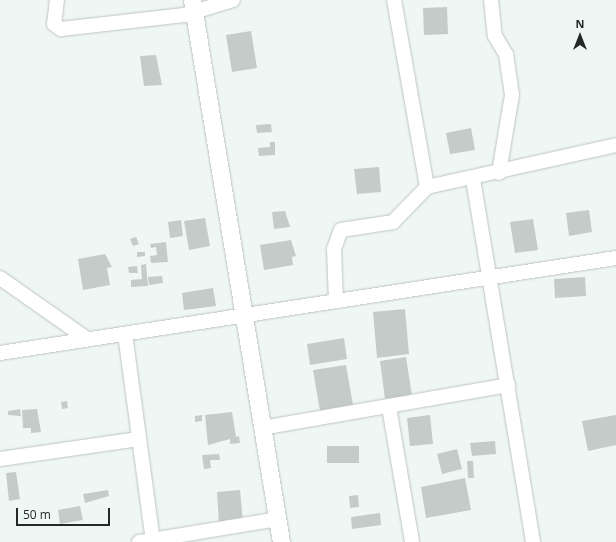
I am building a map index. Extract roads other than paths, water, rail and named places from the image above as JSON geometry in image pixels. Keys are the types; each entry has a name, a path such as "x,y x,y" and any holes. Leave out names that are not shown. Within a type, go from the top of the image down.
{"street":[{"path":"57,0 54,24 61,29 233,0"},
{"path":"394,0 427,186"},
{"path":"491,0 495,36 506,54 512,95 499,173"},
{"path":"192,6 282,542"},
{"path":"336,301 334,249 341,230 393,222 427,186 474,179 616,145"},
{"path":"474,179 533,542"},
{"path":"0,353 616,258"},
{"path":"0,278 87,340"},
{"path":"125,334 139,439 146,541 278,519"},
{"path":"262,428 508,386"},
{"path":"389,407 412,542"},
{"path":"0,460 139,439"}]}
